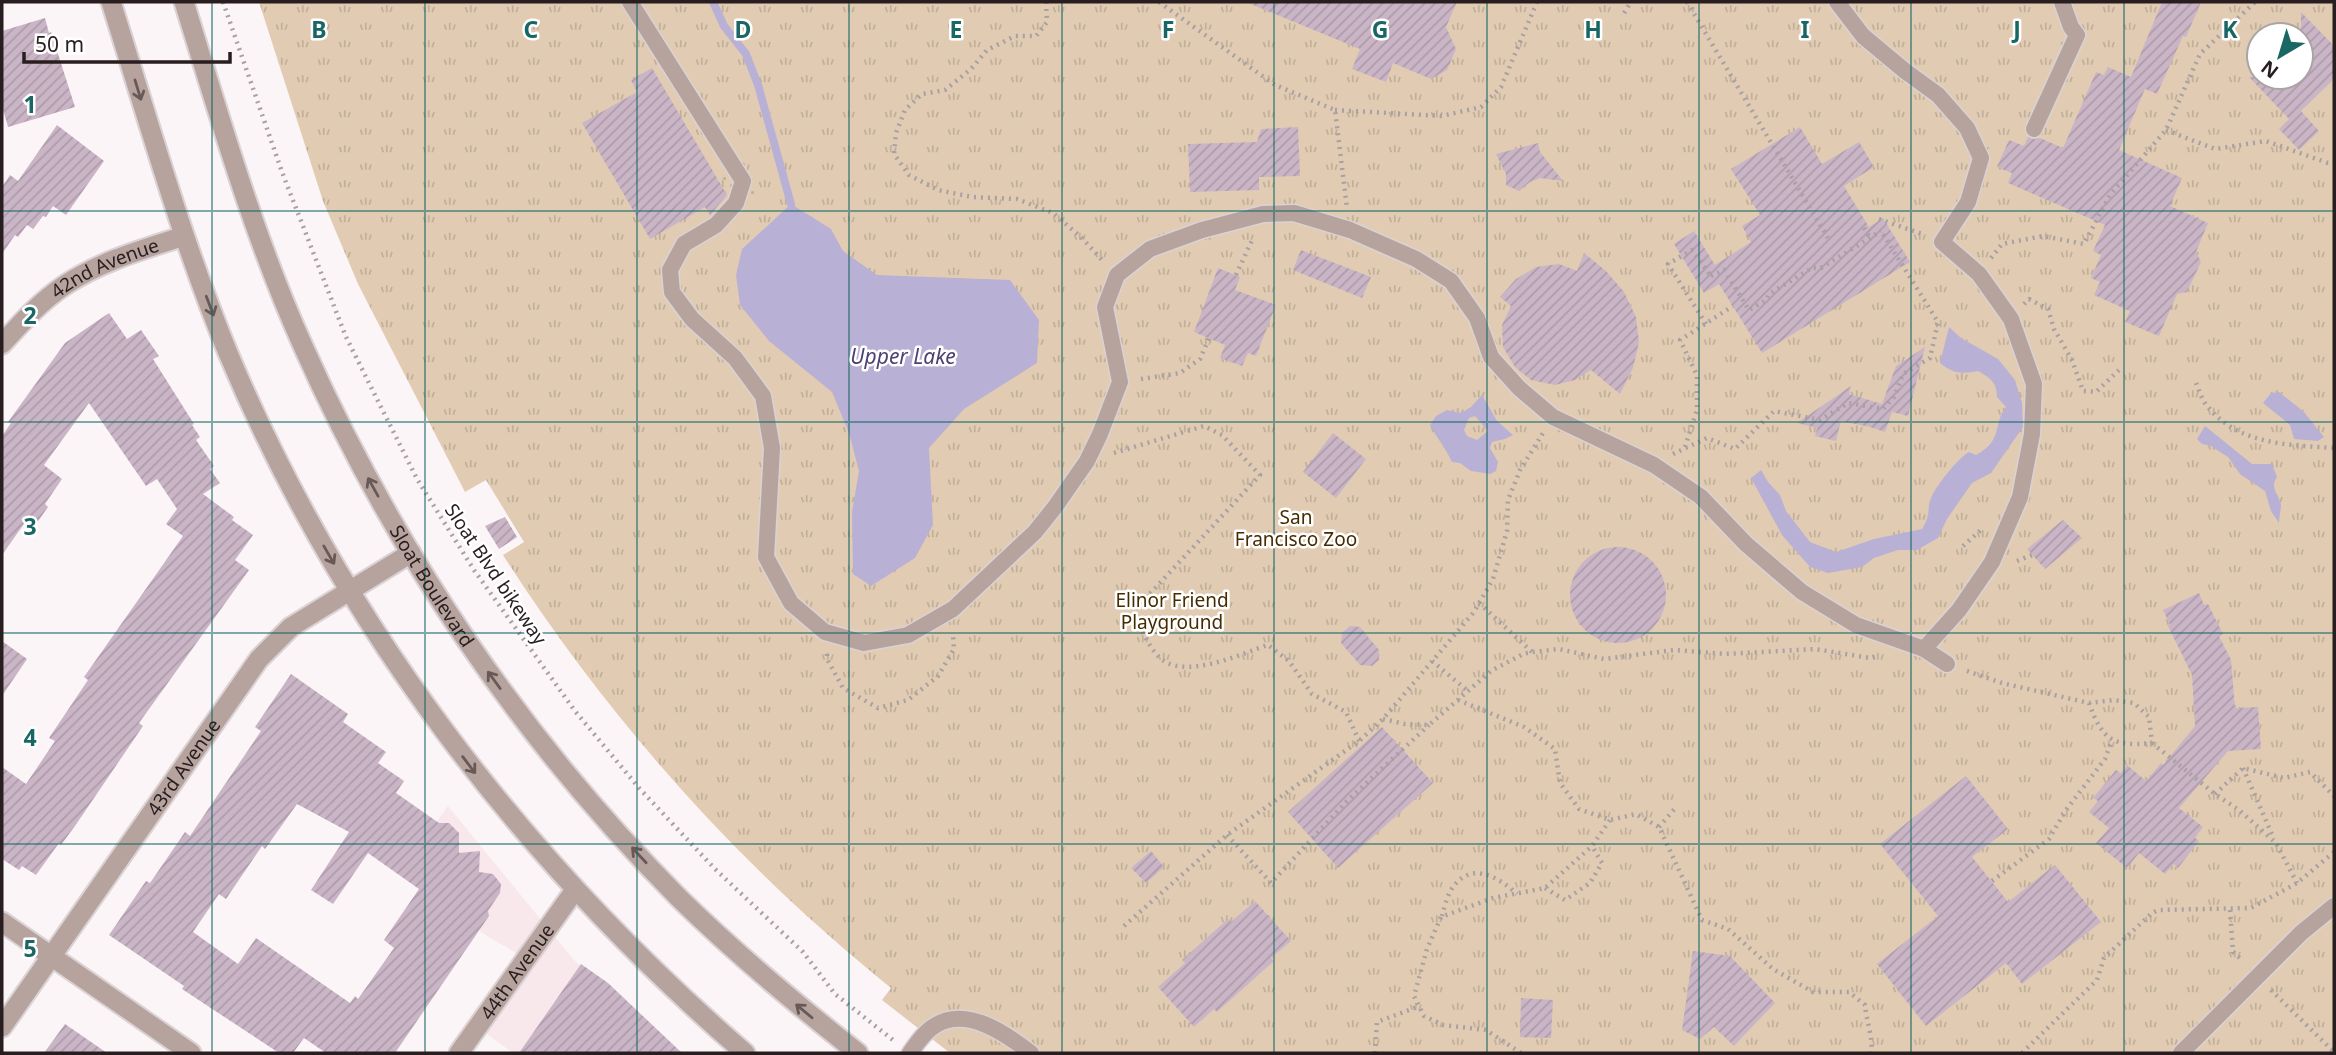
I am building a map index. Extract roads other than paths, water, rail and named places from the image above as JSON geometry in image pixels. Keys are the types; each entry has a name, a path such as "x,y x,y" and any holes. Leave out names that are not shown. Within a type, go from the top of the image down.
{"street":[{"path":"111,2 184,236 228,352 307,517 350,590 415,692 516,824 575,890 668,985 743,1053"},
{"name":"Sloat Boulevard","path":"184,2 246,200 290,317 341,428 411,554 459,631 547,749 621,837 732,947 795,1003 858,1053"},
{"name":"42nd Avenue","path":"2,344 29,315 65,285 118,258 184,236"},
{"name":"43rd Avenue","path":"2,1027 259,659 291,627 411,554"},
{"name":"44th Avenue","path":"459,1053 575,890"},
{"path":"2,922 191,1053"}],"lane":[{"path":"630,2 743,181 736,203 716,225 684,244 670,270 672,292 692,319 736,358 762,396 772,448 766,557 791,603 825,632 864,643 908,635 953,609 1035,532 1087,461 1120,382 1105,307 1117,275 1150,248 1202,230 1263,214 1294,213 1350,230 1416,259 1451,282 1477,318 1491,357 1519,388 1553,417 1654,465 1701,497 1746,544 1802,592 1856,625 1924,649 1947,664"},
{"path":"1838,2 1863,36 1905,72 1938,95 1967,128 1980,158 1968,202 1942,242 1979,274 2011,319 2034,384 2032,434 2020,497 1992,562 1959,610 1924,649"},
{"path":"2034,129 2077,35 2071,27 2062,2"},
{"path":"2181,1053 2301,933 2334,906"},
{"path":"910,1053 933,1026 955,1019 971,1020 988,1026 1031,1053"}],"water":[{"name":"Upper Lake","path":"791,204 831,229 843,251 877,275 1010,280 1039,320 1037,363 964,409 929,448 933,525 915,558 871,586 853,574 852,512 859,471 849,433 832,392 769,341 740,305 736,275 742,249"},
{"path":"1949,327 1961,338 1998,359 2015,380 2022,403 2023,427 1991,473 1972,483 1947,519 1938,538 1917,550 1898,550 1874,558 1862,567 1828,573 1810,567 1782,535 1751,478 1761,470 1780,495 1786,511 1810,542 1836,552 1874,539 1922,529 1937,487 1965,455 1969,452 1976,455 1991,444 2006,407 1997,397 1994,384 1986,376 1978,371 1954,371 1940,363"},
{"path":"2279,392 2304,412 2324,437 2318,441 2294,439 2290,425 2263,403 2271,393"},
{"path":"1482,395 1497,421 1513,435 1492,442 1490,448 1498,462 1496,471 1490,474 1471,471 1460,463 1452,462 1430,425 1436,416 1447,410 1461,413","holes":["1475,416 1488,431 1477,440 1467,436 1464,430 1469,418"]},
{"path":"2205,426 2252,464 2272,464 2277,477 2274,488 2281,505 2279,523 2271,511 2265,491 2240,474 2228,457 2197,439"}],"waterway":[{"path":"713,2 724,26 746,54 758,85 791,204"}],"park label":[{"name":"San Francisco Zoo","path":"1296,528"},
{"name":"Elinor Friend Playground","path":"1172,611"}]}
